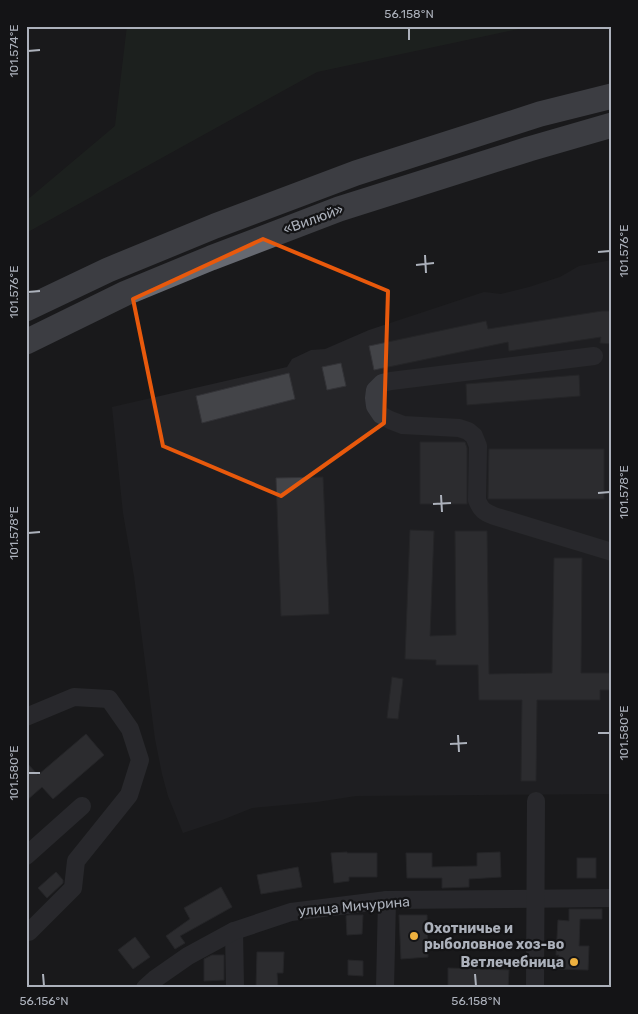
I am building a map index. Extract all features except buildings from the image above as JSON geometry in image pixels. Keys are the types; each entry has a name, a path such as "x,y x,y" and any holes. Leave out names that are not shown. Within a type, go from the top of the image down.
{"highway":[{"name":"«Вилюй»","path":"26,309 108,270 215,226 356,173 540,114 612,96"},
{"name":"«Вилюй»","path":"26,342 126,293 339,209 612,125"}],"street":[{"path":"594,356 392,381 382,383 376,390 374,398 375,406 381,415 403,425 459,428 468,431 474,436 478,446 477,500 479,506 484,511 494,516 612,552"},
{"path":"26,717 74,697 109,699 130,729 140,760 129,795 76,861 74,888 29,932 26,932"},
{"path":"535,988 536,801"},
{"path":"26,856 82,806"},
{"name":"улица Мичурина","path":"145,988 188,956 234,932 290,912 387,900 612,898"},
{"path":"385,988 387,900"},
{"path":"234,932 235,988"}],"highlighted area":[{"path":"263,239 388,291 384,423 281,496 163,446 133,299"}],"shaded area":[{"path":"127,26 532,26 317,72 26,233 26,201 115,126"},
{"path":"612,260 612,765 609,765 609,794 356,796 252,808 183,833 168,796 155,739 134,576 123,513 112,407 287,367 292,359 311,350 325,349 369,330 484,292 501,294 529,287 560,277 579,266"}],"place":[{"name":"Охотничье и рыболовное хоз-во","path":"414,936"},
{"name":"Ветлечебница","path":"574,962"}]}
